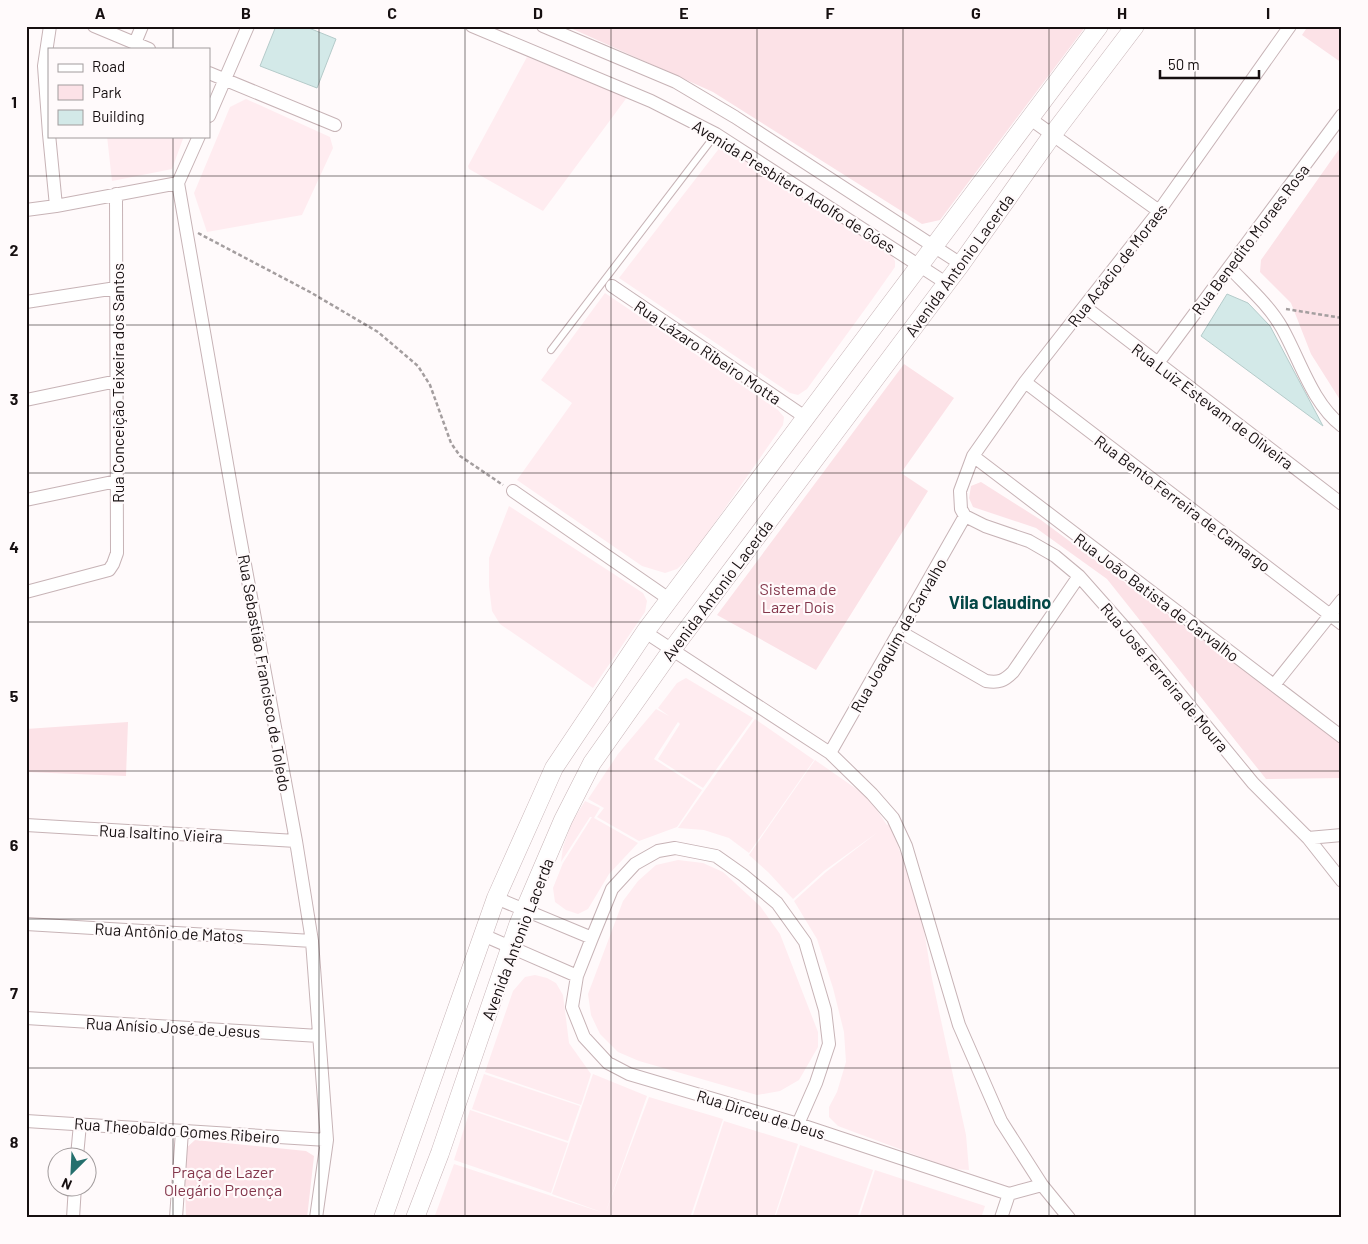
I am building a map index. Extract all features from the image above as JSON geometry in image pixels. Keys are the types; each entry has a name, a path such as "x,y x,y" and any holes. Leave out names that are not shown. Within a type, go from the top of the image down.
{"main road":[{"name":"Avenida Antonio Lacerda","path":"384,1218 482,935 528,823 554,768 644,632 1099,26"},
{"name":"Avenida Antonio Lacerda","path":"416,1218 510,947 563,820 592,763 671,651 961,264 1053,134 1135,26"}],"street":[{"path":"48,134 44,66 50,26"},
{"path":"94,26 147,48"},
{"path":"135,43 142,26"},
{"path":"210,114 248,26"},
{"name":"Avenida Presbítero Adolfo de Góes","path":"472,26 651,101 716,134 946,283"},
{"name":"Avenida Presbítero Adolfo de Góes","path":"543,26 676,82 735,117 961,264"},
{"name":"Rua Acácio de Moraes","path":"963,513 960,491 973,456 1025,382 1159,210 1290,26"},
{"path":"210,73 335,125"},
{"name":"Rua Benedito Moraes Rosa","path":"1158,363 1342,115"},
{"path":"1029,118 1159,210"},
{"path":"48,138 56,206"},
{"path":"26,210 178,183 198,138"},
{"name":"Rua Sebastião Francisco de Toledo","path":"178,183 296,841 312,941 327,1140 316,1218"},
{"name":"Rua Conceição Teixeira dos Santos","path":"26,592 108,570 114,564 117,553 116,194"},
{"path":"1229,267 1267,307 1281,326 1315,392 1332,419 1342,426"},
{"name":"Rua Lázaro Ribeiro Motta","path":"612,286 805,417"},
{"path":"26,302 116,288"},
{"name":"Rua Luiz Estevam de Oliveira","path":"1085,307 1342,504"},
{"path":"26,400 117,382"},
{"name":"Rua Bento Ferreira de Camargo","path":"1025,382 1342,624"},
{"name":"Rua João Batista de Carvalho","path":"973,456 1342,736"},
{"path":"26,500 118,481"},
{"path":"513,491 669,599"},
{"name":"Rua José Ferreira de Moura","path":"963,513 985,526 1029,541 1055,556 1079,576 1133,637 1253,783 1308,838 1342,881"},
{"name":"Rua Joaquim de Carvalho","path":"830,753 963,513"},
{"path":"899,631 986,681 996,683 1004,681 1013,672 1079,576"},
{"path":"1274,685 1342,600"},
{"path":"644,632 830,753 872,794 893,818 906,846 959,1025 1001,1121 1042,1185 1069,1218"},
{"name":"Rua Isaltino Vieira","path":"26,825 296,841"},
{"path":"1308,838 1342,835"},
{"name":"Rua Dirceu de Deus","path":"798,1124 816,1083 828,1044 825,1010 805,942 777,903 743,874 716,856 675,848 658,851 635,864 612,889 578,976 572,1007 584,1037 608,1063 630,1074 798,1124 1009,1194"},
{"path":"496,898 592,938"},
{"name":"Rua Antônio de Matos","path":"26,924 312,941"},
{"path":"482,935 578,976"},
{"name":"Rua Anísio José de Jesus","path":"26,1018 319,1036"},
{"name":"Rua Theobaldo Gomes Ribeiro","path":"26,1121 327,1140"},
{"path":"78,1146 80,1124"},
{"path":"176,1218 182,1131"},
{"path":"1001,1218 1009,1194 1042,1185"},
{"path":"73,1218 74,1196"}],"lane":[{"path":"551,350 716,134"}],"path":[{"path":"186,226 310,292 378,332 418,366 430,385 451,443 460,456 513,491"},
{"path":"1267,307 1342,318"}],"shaded area":[{"path":"527,57 628,96 543,211 469,169 468,166"},
{"path":"246,99 330,137 333,148 302,215 207,232 194,193 230,107"},
{"path":"107,138 183,138 172,169 112,181"},
{"path":"721,146 892,255 895,261 895,267 871,301 807,389 798,395 790,393 619,278"},
{"path":"605,293 778,410 784,417 783,425 702,541 677,569 665,573 642,566 517,480 572,403 541,380"},
{"path":"509,506 643,593 647,601 645,612 593,688 500,624 492,611 489,586 489,558"},
{"path":"686,678 753,718 703,788 658,759 680,724 678,722 654,759 702,790 677,827 639,841 597,817 604,808 588,799 618,754 656,709 669,716 658,708 677,683"},
{"path":"755,719 814,760 749,853 729,838 704,830 678,828"},
{"path":"815,760 868,797 887,825 889,824 898,846 921,912 932,979 966,1135 969,1170 953,1169 838,1126 829,1117 829,1107 837,1092 846,1062 844,1032 833,988 817,939 794,901 826,872 878,832 824,871 793,899 749,855"},
{"path":"585,801 600,808 594,818 638,843 609,874 588,909 578,914 566,910 555,902 553,888 563,863 592,817 590,817 561,862 563,847 572,822"},
{"path":"678,860 703,863 723,872 760,906 780,934 818,1032 818,1047 799,1080 780,1091 757,1095 639,1061 618,1052 600,1034 591,1015 588,994 623,901 638,881 656,865"},
{"path":"535,975 556,983 563,995 569,1043 591,1074 581,1105 485,1072 513,991 525,977"},
{"path":"484,1074 580,1106 568,1141 472,1109"},
{"path":"593,1074 647,1096 605,1214 649,1097 723,1119 690,1218 434,1218 454,1164 604,1213 552,1194"},
{"path":"470,1110 568,1143 551,1193 454,1160"},
{"path":"724,1121 798,1144 774,1218 692,1218"},
{"path":"800,1145 873,1170 857,1218 775,1218"},
{"path":"875,1170 985,1206 981,1218 859,1218"}],"green space":[{"path":"566,26 1086,26 940,220 922,224 713,92"},
{"path":"1308,26 1342,26 1342,63 1302,35"},
{"path":"1342,145 1342,403 1311,354 1291,303 1260,272 1261,260"},
{"name":"Sistema de Lazer Dois","path":"904,364 954,398 901,473 928,491 816,670 717,615"},
{"path":"981,482 1041,520 1342,743 1342,778 1266,779 1107,579 1036,528 973,507 969,498 971,486"},
{"path":"128,722 126,776 26,772 26,729"},
{"name":"Praça de Lazer Olegário Proença","path":"195,1140 306,1151 314,1156 307,1218 186,1218 184,1150"}],"building":[{"path":"276,26 304,26 336,39 317,88 260,66"},
{"path":"1227,294 1248,303 1270,326 1323,426 1201,336"}],"district":[{"name":"Vila Claudino","path":"1000,602"}]}
